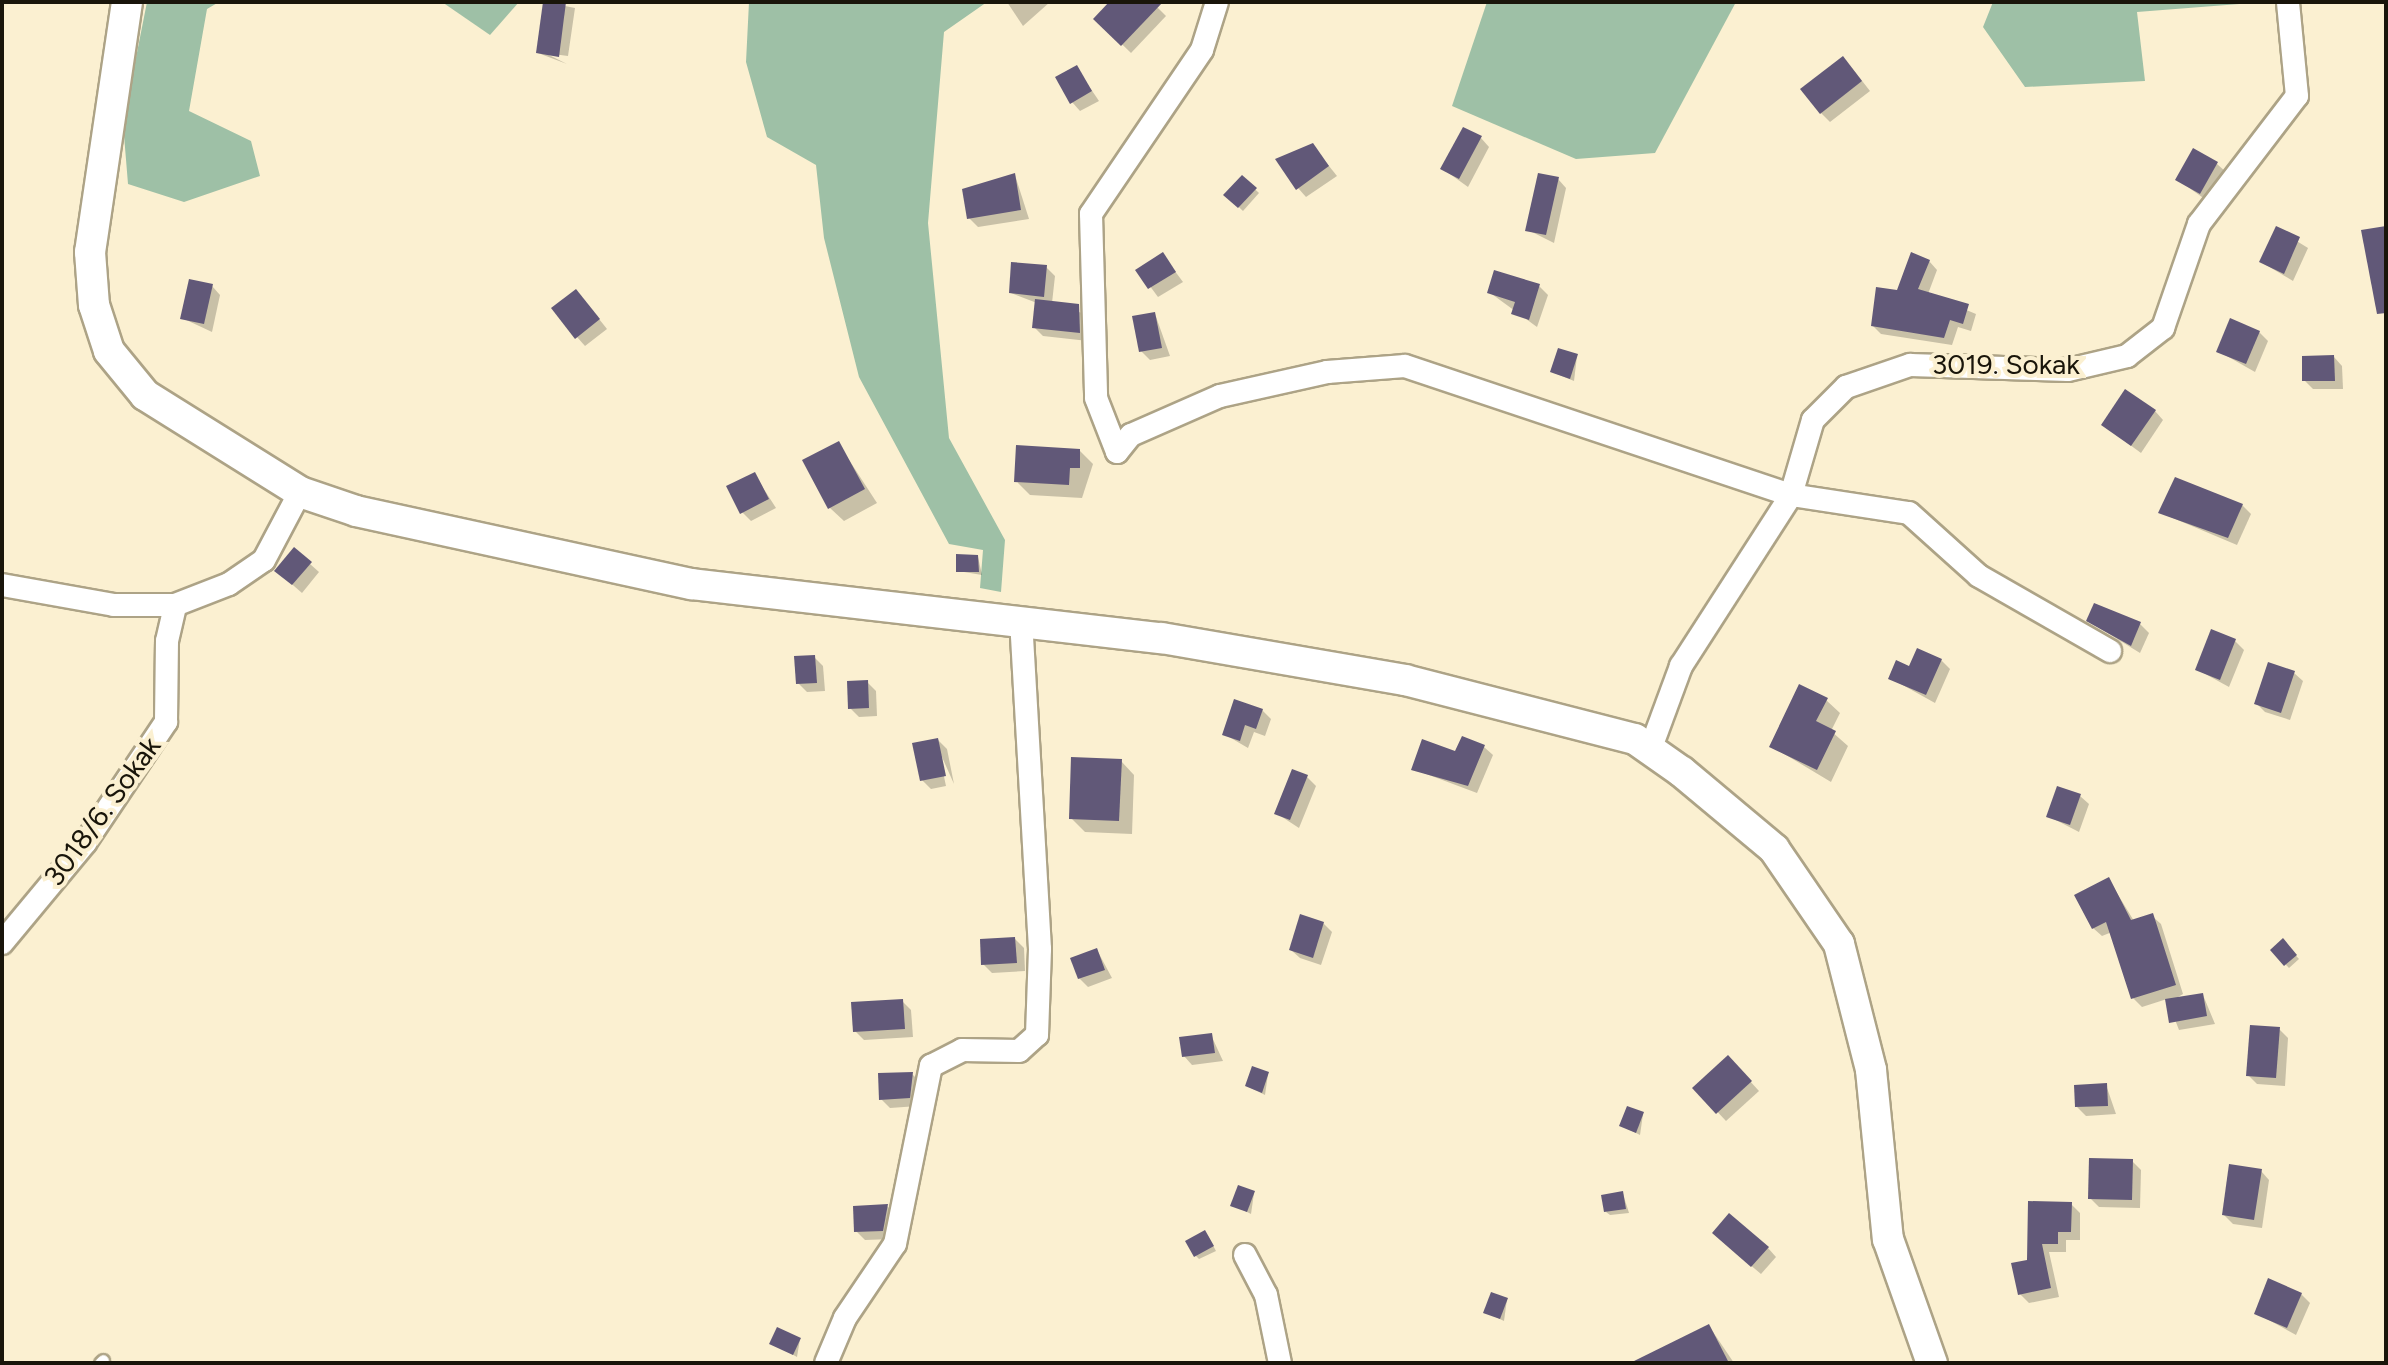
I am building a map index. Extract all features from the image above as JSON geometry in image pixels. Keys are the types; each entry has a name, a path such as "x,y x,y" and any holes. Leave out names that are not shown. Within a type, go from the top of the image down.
{"street":[{"path":"127,2 90,252 94,305 109,351 145,395 300,492 356,511 692,584 1021,621 1405,680 1635,739 1650,750 1774,849 1839,944 1871,1070 1888,1239 1932,1363"},
{"path":"1217,2 1202,50 1091,214 1096,398 1117,452 1131,435 1220,396 1327,372 1405,366 1791,495 1909,513 1979,576 2110,651"},
{"name":"3019. Sokak","path":"1650,750 1681,666 1791,495 1813,420 1846,387 1910,365 2068,370 2127,356 2163,328 2199,224 2297,96 2288,2"},
{"path":"2,585 114,605 175,605 229,584 264,560 300,492"},
{"name":"3018/6. Sokak","path":"2,943 85,843 166,722 167,641 175,605"},
{"path":"826,1363 845,1318 895,1244 931,1066 962,1050 1019,1051 1037,1035 1040,949 1021,621"},
{"path":"1245,1255 1266,1295 1280,1363"}],"green space":[{"path":"147,2 219,2 207,9 189,111 251,141 260,176 184,202 128,184 123,123"},
{"path":"442,2 519,2 490,35"},
{"path":"749,2 987,2 944,32 928,223 949,438 1005,540 1001,592 980,588 983,550 949,544 859,377 824,238 816,165 767,137 746,62"},
{"path":"1487,2 1736,2 1655,153 1576,159 1452,106"},
{"path":"1993,2 2265,2 2137,12 2145,81 2025,87 1983,27"}],"building":[{"path":"543,2 566,2 559,57 536,53"},
{"path":"1109,2 1163,2 1121,46 1093,19"},
{"path":"1843,56 1862,81 1820,114 1800,89"},
{"path":"1077,65 1092,91 1070,104 1055,77"},
{"path":"1463,127 1482,136 1459,179 1440,169"},
{"path":"1313,143 1329,166 1296,190 1275,159"},
{"path":"2193,148 2218,162 2200,194 2175,180"},
{"path":"1015,173 1021,210 967,219 962,189"},
{"path":"1538,173 1559,177 1546,235 1525,231"},
{"path":"1242,175 1257,188 1238,208 1223,195"},
{"path":"2276,226 2300,237 2284,274 2259,262"},
{"path":"2386,226 2386,313 2377,314 2361,230"},
{"path":"1163,252 1176,272 1148,289 1135,270"},
{"path":"1911,252 1930,260 1918,289 1969,304 1963,324 1950,320 1944,338 1871,326 1876,287 1897,290"},
{"path":"1011,262 1047,265 1044,297 1009,293"},
{"path":"1494,270 1540,284 1529,320 1511,314 1515,302 1487,293"},
{"path":"189,279 213,284 204,324 180,319"},
{"path":"576,289 600,319 575,339 551,308"},
{"path":"1035,299 1079,304 1080,333 1032,328"},
{"path":"1155,312 1162,348 1139,352 1132,316"},
{"path":"2230,318 2260,331 2246,364 2216,352"},
{"path":"1558,348 1578,354 1570,379 1550,372"},
{"path":"2334,355 2335,381 2302,381 2302,356"},
{"path":"2125,389 2156,410 2131,446 2101,425"},
{"path":"839,441 865,489 828,509 802,460"},
{"path":"1016,445 1080,449 1080,468 1070,468 1069,485 1014,482"},
{"path":"755,472 769,499 740,514 726,486"},
{"path":"2175,477 2243,504 2228,538 2158,513"},
{"path":"294,547 312,562 292,585 274,571"},
{"path":"956,554 978,555 979,572 956,572"},
{"path":"2094,603 2141,622 2131,646 2086,621"},
{"path":"2211,629 2236,639 2220,680 2195,670"},
{"path":"1917,648 1942,659 1926,695 1888,679 1896,660 1909,666"},
{"path":"815,655 817,683 796,684 794,656"},
{"path":"2268,662 2295,671 2281,713 2254,704"},
{"path":"868,680 869,708 848,709 847,681"},
{"path":"1799,684 1828,698 1816,721 1836,731 1817,770 1769,747"},
{"path":"1234,699 1263,709 1256,729 1245,725 1240,741 1222,735"},
{"path":"1462,736 1485,745 1468,786 1411,770 1422,739 1455,751"},
{"path":"938,738 946,776 920,781 912,743"},
{"path":"1071,757 1122,759 1119,821 1069,819"},
{"path":"1292,769 1308,775 1290,820 1274,814"},
{"path":"2057,786 2081,794 2070,825 2046,817"},
{"path":"2109,877 2131,920 2153,913 2176,985 2131,999 2106,922 2092,929 2074,895"},
{"path":"1300,914 1324,922 1313,958 1289,950"},
{"path":"1015,937 1017,963 981,965 980,939"},
{"path":"2283,938 2297,955 2284,966 2270,950"},
{"path":"1097,948 1105,970 1078,979 1070,958"},
{"path":"2203,993 2207,1016 2169,1023 2165,999"},
{"path":"903,999 905,1029 853,1032 851,1002"},
{"path":"2250,1025 2280,1027 2276,1078 2246,1076"},
{"path":"1212,1033 1215,1053 1182,1057 1179,1037"},
{"path":"1728,1055 1752,1081 1716,1114 1692,1088"},
{"path":"1252,1066 1269,1072 1262,1093 1245,1086"},
{"path":"913,1072 910,1098 879,1100 878,1073"},
{"path":"2107,1083 2108,1106 2075,1107 2074,1085"},
{"path":"1627,1106 1644,1112 1636,1133 1619,1126"},
{"path":"2089,1158 2133,1159 2132,1200 2088,1199"},
{"path":"2229,1164 2262,1169 2254,1220 2222,1215"},
{"path":"1238,1185 1255,1191 1247,1212 1230,1206"},
{"path":"1623,1191 1626,1209 1604,1212 1601,1195"},
{"path":"2028,1201 2072,1202 2071,1232 2058,1232 2058,1244 2042,1244 2051,1288 2018,1295 2011,1263 2027,1260"},
{"path":"888,1204 883,1231 854,1232 853,1206"},
{"path":"1729,1213 1769,1247 1751,1267 1712,1233"},
{"path":"1205,1230 1214,1246 1194,1257 1185,1241"},
{"path":"2268,1278 2302,1293 2287,1328 2254,1314"},
{"path":"1491,1292 1508,1298 1500,1319 1483,1313"},
{"path":"1709,1324 1729,1363 1630,1363"},
{"path":"777,1327 801,1338 793,1355 769,1344"}]}
